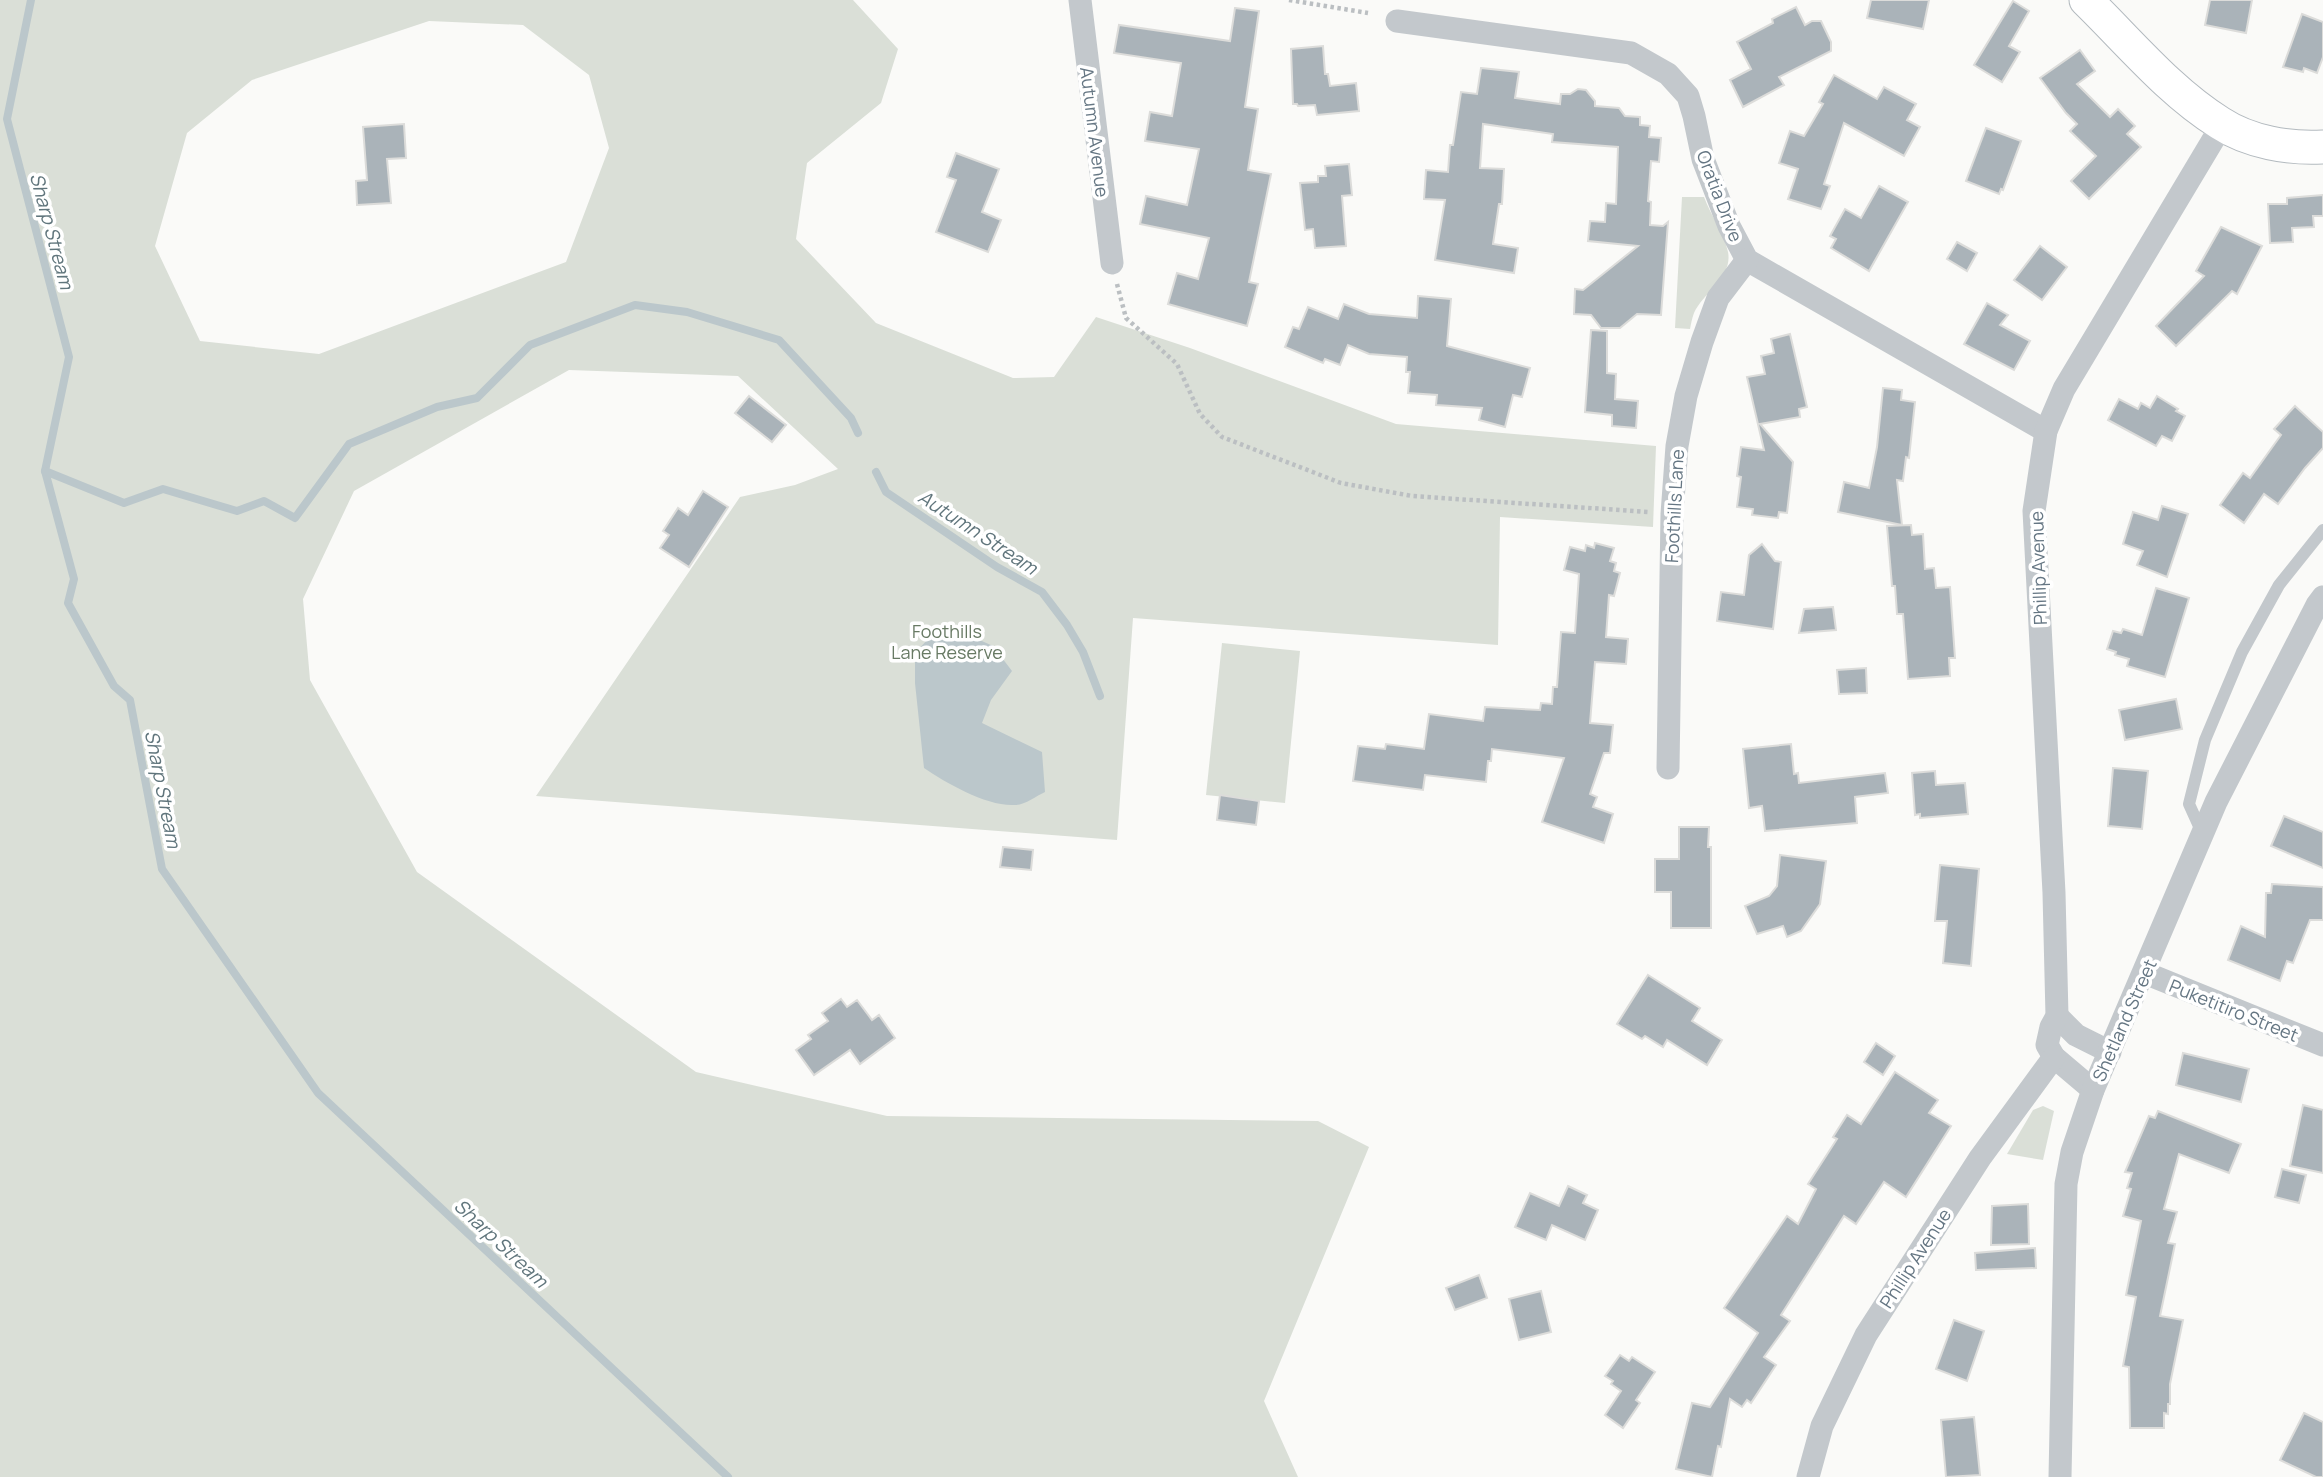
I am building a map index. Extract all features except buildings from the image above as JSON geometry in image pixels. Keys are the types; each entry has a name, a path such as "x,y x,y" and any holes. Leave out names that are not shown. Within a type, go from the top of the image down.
{"main road":[{"path":"2086,0 2183,95 2222,125 2256,139 2302,148 2323,147"}],"street":[{"name":"Autumn Avenue","path":"1080,0 1112,263"},
{"name":"Oratia Drive","path":"1397,21 1631,53 1668,74 1688,96 1703,159 1729,226 1747,260 2046,431"},
{"name":"Phillip Avenue","path":"1808,1477 1822,1426 1866,1335 1980,1158 2054,1057 2047,1045 2057,1016 2054,893 2034,511 2046,431 2064,389 2222,125"},
{"name":"Foothills Lane","path":"1668,768 1672,513 1677,446 1686,396 1718,298 1747,260"},
{"name":"Shetland Street","path":"2060,1477 2067,1184 2072,1152 2093,1090 2217,802 2323,597"},
{"name":"Puketitiro Street","path":"2145,973 2323,1045"},
{"path":"2057,1016 2076,1035 2110,1052"},
{"path":"2054,1057 2093,1090"}],"lane":[{"path":"2203,835 2189,804 2205,740 2242,652 2273,596 2323,530"}],"path":[{"path":"1289,0 1368,13"},
{"path":"1112,263 1126,318 1177,364 1200,414 1222,437 1341,483 1412,496 1657,512"}],"green space":[{"name":"Foothills Lane Reserve","path":"0,0 853,0 898,49 881,103 807,163 796,239 876,323 1013,378 1054,377 1096,317 1190,348 1396,424 1656,446 1653,527 1500,517 1498,645 1133,618 1117,840 536,796 740,497 795,485 838,469 738,376 569,370 354,491 303,599 310,680 417,872 696,1072 887,1116 1318,1121 1369,1147 1264,1401 1298,1477 0,1477","holes":["429,21 523,25 589,75 609,148 566,262 319,354 200,341 155,246 187,133 252,80"]},
{"path":"1682,197 1704,197 1728,252 1726,269 1698,306 1690,329 1675,328"},
{"path":"1222,643 1300,651 1285,803 1206,795"},
{"path":"2043,1106 2054,1111 2043,1160 2007,1154 2033,1110"}],"shaded area":[{"path":"973,637 993,646 1012,671 991,700 982,723 1042,752 1045,792 1023,804 1004,805 980,798 955,787 924,768 915,683 915,653 929,638"}],"waterway":[{"name":"Sharp Stream","path":"31,0 7,119 69,357 45,471 74,579 68,603 114,686 130,700 162,869 318,1093 728,1477"},
{"name":"Autumn Stream","path":"45,471 124,503 163,489 237,511 264,501 295,518 349,444 437,407 477,398 530,345 635,305 687,312 779,340 851,418 858,433"},
{"name":"Autumn Stream","path":"876,472 886,492 997,567 1042,592 1083,652 1100,696"}]}
